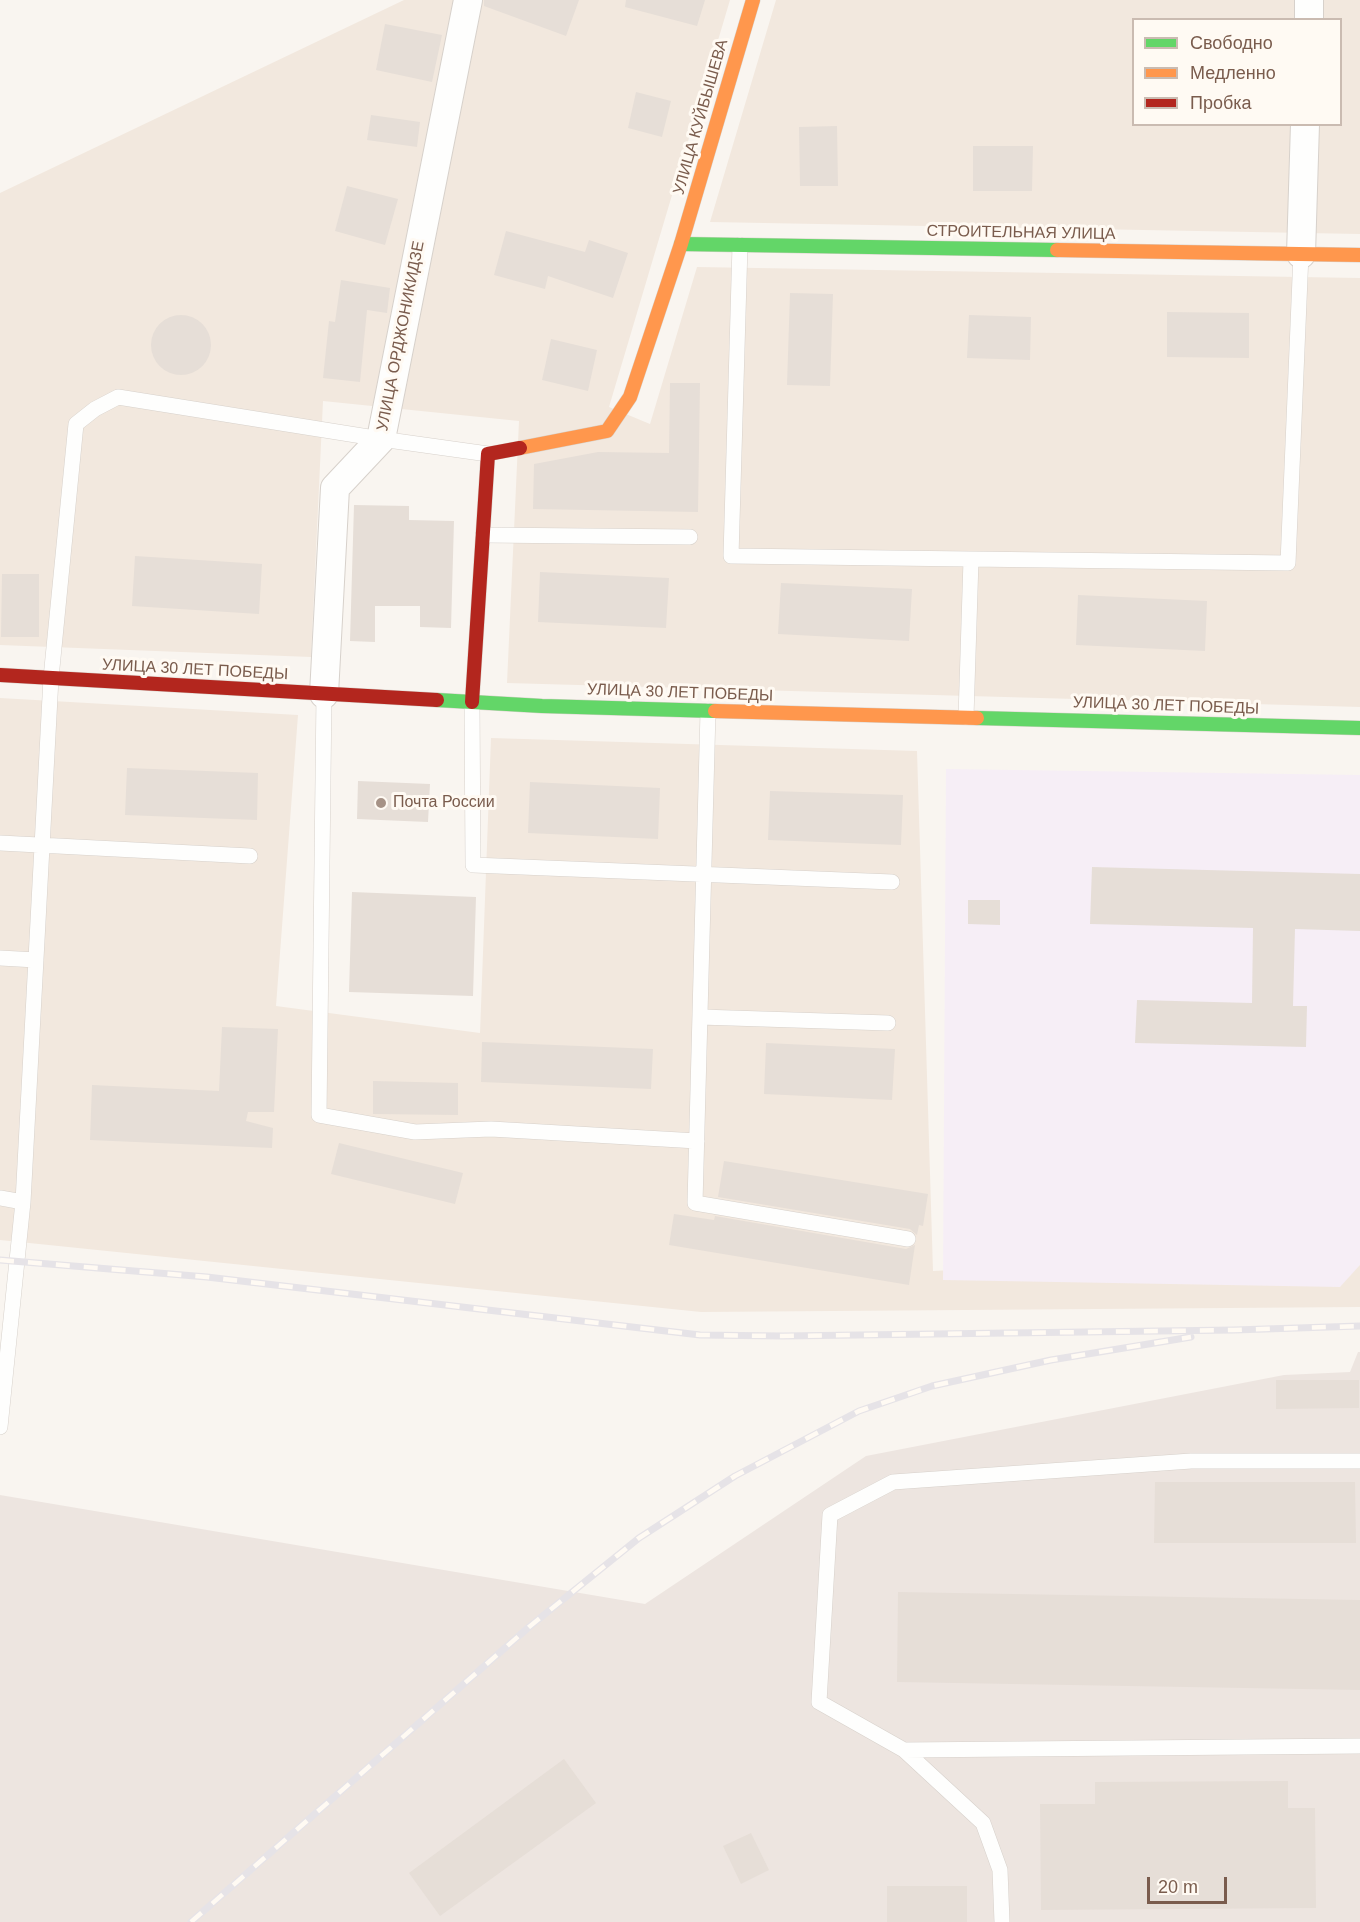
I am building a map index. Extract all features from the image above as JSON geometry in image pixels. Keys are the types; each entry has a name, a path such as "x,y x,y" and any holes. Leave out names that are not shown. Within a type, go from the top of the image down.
{"street":[{"name":"УЛИЦА ОРДЖОНИКИДЗЕ","path":"324,694 335,488 381,439 468,0"},
{"name":"УЛИЦА КУЙБЫШЕВА","path":"488,454 607,430 630,397 681,244 753,0"},
{"path":"1309,0 1309,18"},
{"path":"1301,254 1305,126"},
{"name":"СТРОИТЕЛЬНАЯ УЛИЦА","path":"681,244 1360,255"},
{"path":"472,702 488,454"},
{"name":"УЛИЦА 30 ЛЕТ ПОБЕДЫ","path":"0,675 472,702 708,711 1360,728"}],"lane":[{"path":"740,245 731,556 971,560 1288,563 1301,254"},
{"path":"0,1427 23,1202 51,678 76,424 95,409 118,397 488,454"},
{"path":"483,535 690,537"},
{"path":"966,717 971,560"},
{"path":"324,694 319,1115 415,1132 491,1129 697,1141"},
{"path":"472,702 472,865 892,882"},
{"path":"708,711 695,1203 908,1239"},
{"path":"0,843 250,856"},
{"path":"0,958 36,960"},
{"path":"700,1017 888,1023"},
{"path":"0,1198 23,1202"},
{"path":"1002,1922 1000,1870 983,1823 904,1750 819,1702 830,1515 893,1482 1191,1461 1360,1461"},
{"path":"904,1750 1360,1746"}],"shaded area":[{"path":"404,0 730,0 609,407 650,424 697,267 1360,278 1360,707 507,683 519,421 323,401 311,657 0,645 0,193"},
{"path":"776,0 1360,0 1360,234 710,222"},
{"path":"0,698 298,715 276,1006 480,1033 491,738 917,751 933,1271 1360,1249 1360,1307 701,1312 0,1240"},
{"path":"946,769 1360,775 1360,1265 1340,1287 943,1280"},
{"path":"1360,1352 1360,1922 0,1922 0,1495 645,1604 866,1456 1284,1375 1350,1372"}],"building":[{"path":"484,0 579,0 566,36 484,6"},
{"path":"626,0 705,0 697,26 625,7"},
{"path":"385,24 442,35 432,82 376,70"},
{"path":"636,92 671,101 662,137 628,128"},
{"path":"371,115 420,122 417,147 367,140"},
{"path":"837,126 838,186 800,186 799,127"},
{"path":"973,146 1033,146 1032,191 973,191"},
{"path":"347,186 398,199 385,245 335,231"},
{"path":"506,231 585,252 589,240 628,253 613,298 548,276 545,289 494,275"},
{"path":"341,280 390,288 387,313 367,310 360,382 323,378 329,321 335,322"},
{"path":"790,293 833,294 830,386 787,385"},
{"path":"1167,312 1249,313 1249,358 1167,357"},
{"path":"181,315 198,320 206,328 211,345 206,362 198,370 181,375 164,370 156,362 151,345 156,328 164,320"},
{"path":"969,315 1031,317 1030,360 967,358"},
{"path":"551,339 597,350 588,391 542,380"},
{"path":"670,383 700,383 698,512 533,509 534,464 598,452 669,453"},
{"path":"354,505 409,506 409,520 454,521 451,628 420,627 420,606 375,606 375,642 350,641"},
{"path":"135,556 262,564 259,614 132,606"},
{"path":"540,572 669,578 666,628 538,622"},
{"path":"2,574 39,574 39,637 1,637"},
{"path":"781,583 912,589 909,641 778,634"},
{"path":"1078,595 1207,601 1205,651 1076,645"},
{"path":"127,768 258,773 257,820 125,815"},
{"path":"358,781 430,784 428,822 357,819"},
{"path":"530,782 660,788 658,839 528,833"},
{"path":"770,791 903,795 901,845 768,840"},
{"path":"1092,867 1360,874 1360,931 1295,929 1293,1006 1307,1006 1306,1047 1135,1043 1137,1000 1252,1003 1253,928 1090,924"},
{"path":"352,892 476,897 473,996 349,992"},
{"path":"968,900 1000,900 1000,925 968,924"},
{"path":"222,1027 278,1029 274,1112 248,1112 246,1121 273,1128 272,1148 90,1140 92,1085 219,1091"},
{"path":"482,1042 653,1049 651,1089 481,1082"},
{"path":"766,1043 895,1049 892,1100 764,1094"},
{"path":"373,1081 458,1083 458,1115 373,1114"},
{"path":"339,1143 463,1173 455,1204 331,1174"},
{"path":"724,1161 928,1194 923,1226 919,1225 917,1235 910,1229 718,1197"},
{"path":"674,1214 714,1220 715,1216 906,1249 915,1245 909,1285 669,1245"},
{"path":"1276,1380 1359,1380 1359,1408 1276,1409"},
{"path":"1155,1482 1355,1482 1356,1543 1154,1543"},
{"path":"898,1592 1360,1600 1360,1690 897,1682"},
{"path":"564,1759 596,1803 440,1916 409,1873"},
{"path":"1288,1781 1288,1808 1315,1808 1316,1908 1041,1910 1040,1804 1095,1804 1095,1782"},
{"path":"751,1833 769,1870 741,1884 723,1846"},
{"path":"887,1886 967,1886 967,1922 887,1922"}],"railway":[{"path":"0,1260 207,1277 700,1335 1234,1330 1360,1326"},
{"path":"191,1922 529,1627 639,1538 735,1476 859,1411 932,1386 1051,1360 1191,1337"}],"traffic: fast":[{"path":"681,244 1057,250"},
{"path":"437,700 542,706 715,711"},
{"path":"977,718 1360,728"}],"traffic: slow":[{"path":"520,448 607,431 630,397 681,244 753,0"},
{"path":"1057,250 1360,255"},
{"path":"715,711 977,718"}],"traffic: jam":[{"path":"472,702 488,454 520,448"},
{"path":"0,675 437,700"}],"place":[{"name":"Почта России","path":"381,803"}]}
